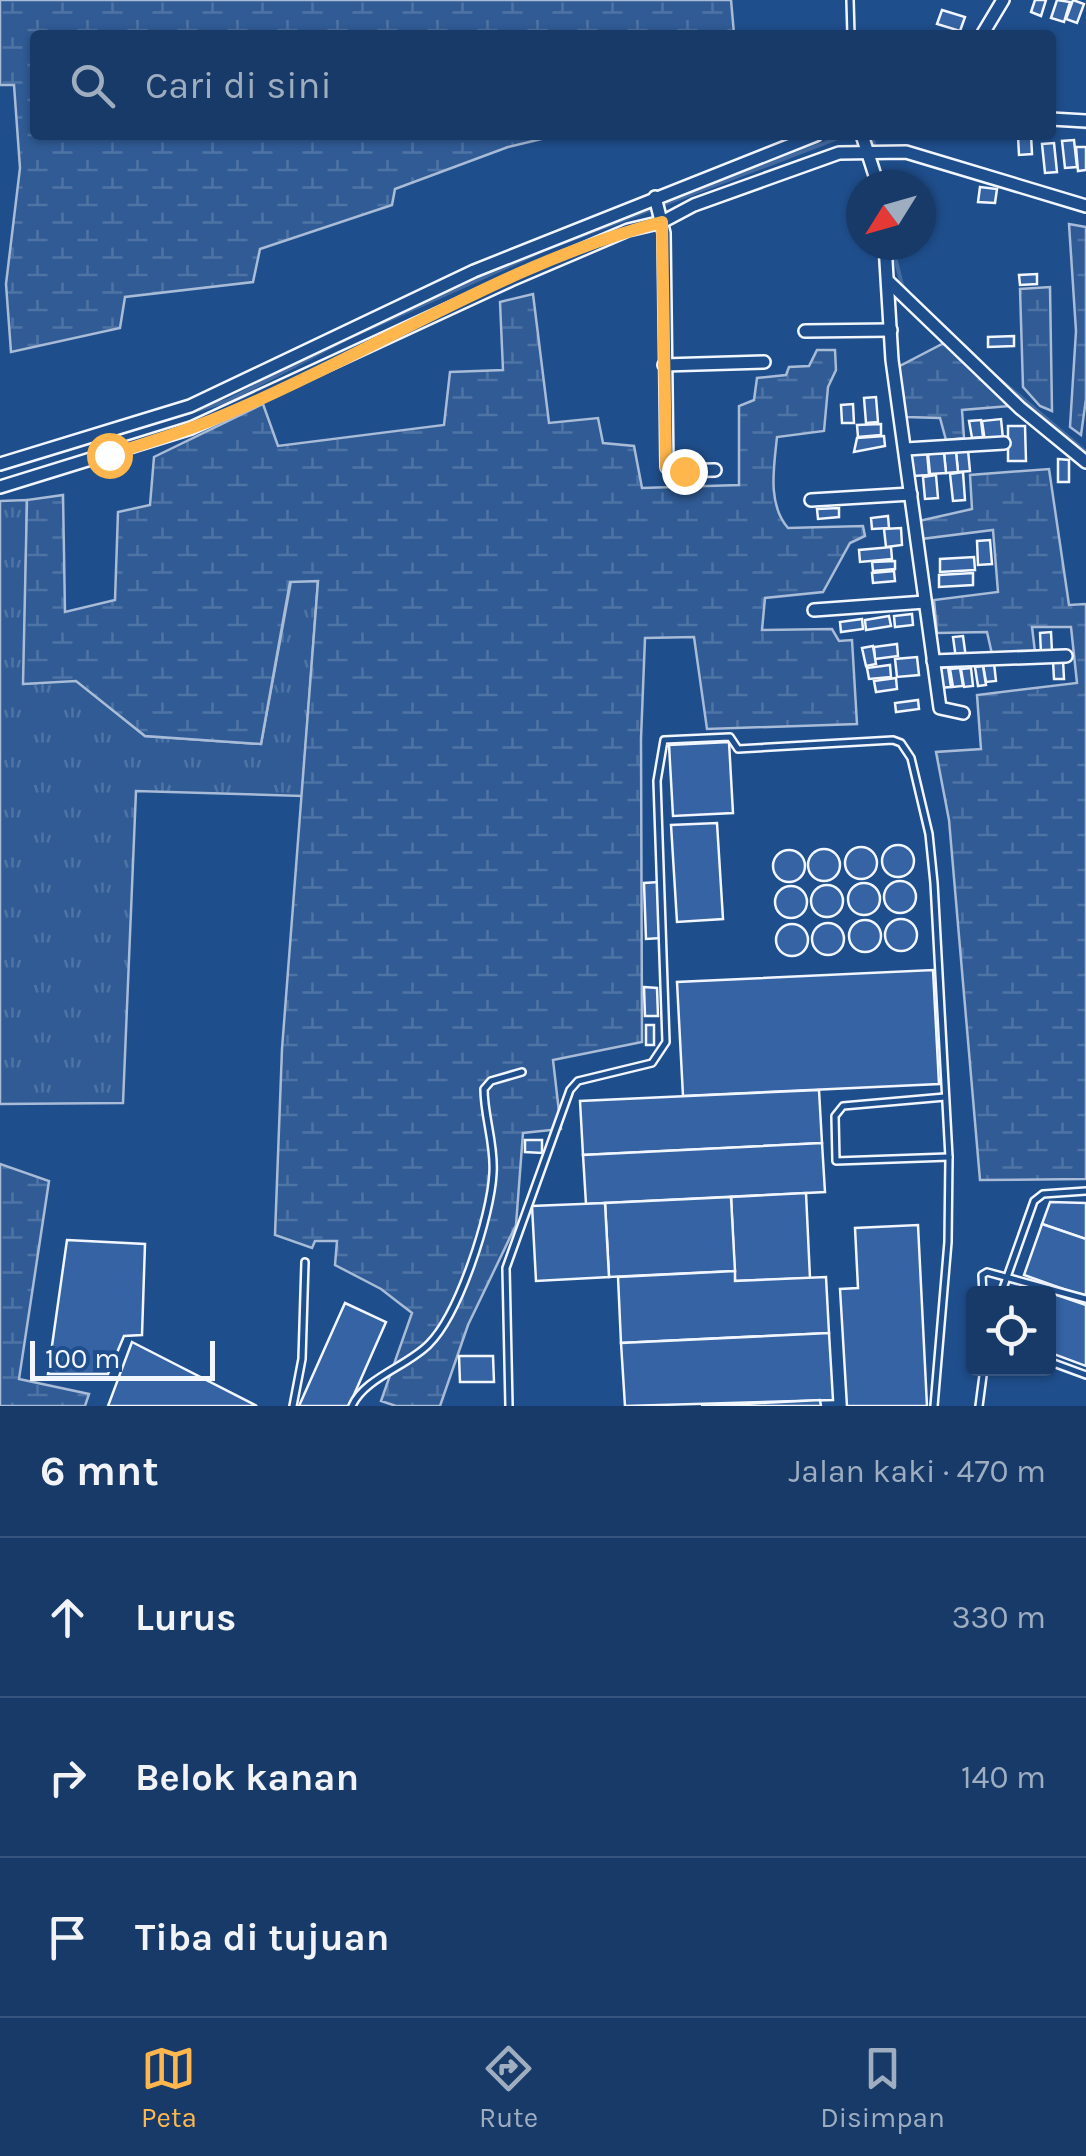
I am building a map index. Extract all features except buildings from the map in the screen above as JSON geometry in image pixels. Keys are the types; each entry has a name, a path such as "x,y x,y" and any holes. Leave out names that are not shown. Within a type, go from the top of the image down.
{"street":[{"path":"985,30 1003,0"},
{"path":"1056,119 1086,121"},
{"path":"0,487 189,418 591,235 656,200 804,140"},
{"path":"864,143 873,170"},
{"path":"0,464 189,418 474,272 591,235 661,220 694,204 864,143 1086,206"},
{"path":"656,200 661,220 666,467 715,470"},
{"path":"887,260 891,330 940,708 963,713"},
{"path":"890,282 1020,408 1086,462"},
{"path":"805,331 891,330"},
{"path":"664,366 764,362"},
{"path":"906,450 1004,443"},
{"path":"811,500 911,494"},
{"path":"814,610 924,602"},
{"path":"933,661 1066,656"}],"lane":[{"path":"850,0 852,30"},
{"path":"509,1406 506,1268 551,1152 570,1090 578,1081 652,1064 666,1042 657,780 664,740 730,737 738,749 892,740 908,750 928,834 934,882 948,1157 948,1242 934,1406"},
{"path":"352,1406 365,1390 417,1356 441,1330 484,1232 493,1172 484,1088 491,1081 522,1072"},
{"path":"944,1097 843,1106 834,1116 836,1161 948,1157"},
{"path":"1004,1286 1034,1201 1043,1194 1086,1191"},
{"path":"293,1406 302,1359 304,1262"},
{"path":"984,1286 985,1272 1086,1299"},
{"path":"1056,1364 1086,1375"},
{"path":"979,1406 983,1376"}],"green space":[{"path":"0,0 731,0 734,30 30,30 30,140 537,140 395,189 392,205 260,249 253,282 125,297 120,328 11,352 6,284 20,168 14,85 0,85"},
{"path":"1069,224 1086,227 1086,399 1081,435 1070,427 1076,331"},
{"path":"1050,287 1052,411 1040,406 1023,387 1020,289"},
{"path":"533,294 549,423 598,418 603,443 634,446 642,488 739,485 739,406 754,400 757,378 786,375 789,367 809,366 817,350 835,350 836,370 828,387 824,431 777,437 774,497 788,528 863,526 865,536 850,543 823,592 765,598 762,630 832,629 839,641 852,640 857,724 707,729 694,637 645,638 641,739 642,1042 553,1060 561,1129 523,1133 516,1225 468,1325 440,1406 396,1406 381,1401 412,1313 381,1289 335,1265 337,1241 315,1241 312,1248 275,1235 282,1049 318,581 290,582 261,744 145,736 76,681 23,684 27,500 63,495 65,612 115,600 118,512 150,505 154,457 263,404 278,446 444,425 450,372 503,370 500,302"},
{"path":"944,343 1010,406 962,410 964,438 946,440 940,418 906,417 898,367"},
{"path":"1049,469 1069,605 1086,604 1086,1179 980,1180 949,820 936,752 981,749 977,695 1077,683 1071,627 1032,627 1035,652 992,654 987,632 937,633 934,600 998,592 993,530 921,539 919,521 972,509 970,475"},
{"path":"27,500 24,684 76,680 145,736 261,744 291,581 318,581 302,796 136,791 123,1103 0,1104 0,501"},
{"path":"0,1164 49,1181 19,1379 89,1394 85,1406 0,1406"}],"waterway":[{"path":"1066,125 1086,128"},
{"path":"0,470 227,401 346,339 544,250 833,140"},
{"path":"873,140 879,170"},
{"path":"896,260 902,285 911,296"},
{"path":"986,368 1086,452"}],"route":[{"path":"109,455 240,409 511,280 628,230 662,222 666,467 684,471"}]}
